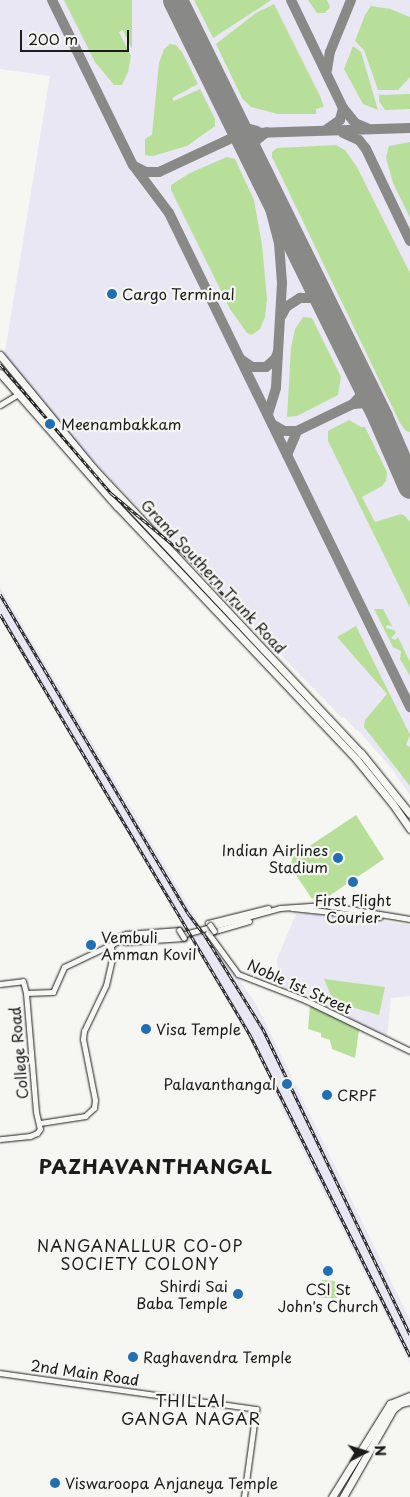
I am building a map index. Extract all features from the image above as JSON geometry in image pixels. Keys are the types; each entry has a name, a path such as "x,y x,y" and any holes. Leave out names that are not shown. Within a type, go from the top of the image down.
{"main road":[{"name":"Grand Southern Trunk Road","path":"0,355 94,468 361,753 410,814"},
{"name":"Grand Southern Trunk Road","path":"0,373 117,506 357,760 392,803 410,829"},
{"path":"343,1497 359,1462 390,1404 410,1396"},
{"path":"332,1497 359,1462 393,1409 401,1403 410,1401"}],"street":[{"path":"0,405 18,394"},
{"path":"280,908 276,912 214,931 208,923 277,906 280,908 291,908 326,905 410,920"},
{"path":"112,946 125,938 185,934 280,908"},
{"path":"0,1139 37,1133 40,1123 85,1116 94,1108 95,1100 83,1047 83,1036 106,985 112,958 112,946 114,940 122,935 179,930 184,938 128,941 112,946 64,967 55,991 50,993 26,993"},
{"name":"Noble 1st Street","path":"214,931 208,933 241,976 305,1000 410,1051"},
{"name":"College Road","path":"0,984 23,981 26,993 36,1112 40,1123"},
{"name":"2nd Main Road","path":"0,1373 256,1409 244,1497"}],"shaded area":[{"path":"0,0 410,0 410,795 392,769 358,730 344,717 342,718 82,449 4,358 50,76 0,69"},
{"path":"0,587 200,925 184,927 0,619"},
{"path":"296,914 328,914 410,925 410,996 391,998 387,1037 320,1003 321,998 279,986 277,959"},
{"path":"206,933 256,1004 410,1320 410,1363 285,1115 256,1049 189,937"}],"green space":[{"path":"64,0 132,0 132,49 123,30 119,32 131,56 128,72 122,85 114,85 95,62"},
{"path":"194,0 270,0 270,1 213,38"},
{"path":"308,0 327,0 330,7 325,13 317,13"},
{"path":"274,4 320,96 324,107 316,109 316,114 278,114 251,107 242,98 216,44 256,13"},
{"path":"371,6 390,9 410,17 410,77 398,90 378,90 364,50 355,41 365,15"},
{"path":"170,44 176,45 182,52 198,84 172,98 174,101 200,89 215,119 215,126 187,146 153,156 145,155 145,139 152,135 159,63 164,49"},
{"path":"353,46 361,52 378,110 363,104 344,69"},
{"path":"410,94 410,109 385,110 379,101 379,95"},
{"path":"410,142 410,218 393,183 386,158 389,146"},
{"path":"336,145 345,150 357,167 410,273 410,432 406,431 400,423 272,157 272,152 277,148"},
{"path":"227,157 235,159 254,200 262,245 267,299 265,317 260,329 252,335 247,333 230,309 171,190 171,185 190,173"},
{"path":"303,317 312,318 341,377 338,395 297,416 287,417 291,348 295,329"},
{"path":"349,420 361,427 365,427 387,472 386,481 382,486 362,497 375,522 401,514 410,522 410,608 328,441 328,431"},
{"path":"374,609 383,609 392,626 387,625 386,628 394,630 396,633 391,638 395,640 398,637 410,662 410,676 400,659 401,651 393,647"},
{"path":"356,626 410,735 406,745 410,747 410,786 364,727 365,720 387,694 337,637"},
{"name":"Indian Airlines Stadium","path":"356,815 384,859 323,900 319,894 312,899 290,866 293,857"},
{"path":"324,979 385,987 379,1015 334,1002"},
{"path":"310,1005 359,1030 355,1058 332,1049 330,1040 321,1037 321,1033 308,1029"},
{"path":"322,1280 335,1281 337,1298 319,1298"}],"taxiway":[{"path":"52,0 133,165 169,213 410,707"},
{"path":"291,0 343,108 355,123 367,128"},
{"path":"327,70 330,52 351,0"},
{"path":"327,129 340,120 343,108"},
{"path":"234,119 246,128 257,131"},
{"path":"136,167 146,172 159,172 232,138 254,133 410,128"},
{"path":"254,159 254,142 267,132"},
{"path":"343,133 359,140 366,149 410,241"},
{"path":"261,174 279,243 282,283 276,388 268,415"},
{"path":"282,315 286,307 300,298 322,300"},
{"path":"242,360 252,367 266,367 275,359 278,352"},
{"path":"272,424 284,431 297,431 353,404 361,395 363,383"},
{"path":"353,404 366,403 374,406"},
{"path":"287,455 297,431"},
{"path":"398,460 410,466"}],"runway":[{"path":"175,0 380,417 410,486"}],"railway":[{"path":"0,364 112,494 184,554 239,611"},
{"path":"0,594 188,913 204,934 263,1029 410,1334"},
{"path":"0,614 250,1035 410,1356"}],"place":[{"name":"Cargo Terminal","path":"112,294"},
{"name":"Meenambakkam","path":"50,424"},
{"name":"Indian Airlines Stadium","path":"338,858"},
{"name":"First Flight Courier","path":"353,882"},
{"name":"Vembuli Amman Kovil","path":"91,945"},
{"name":"Visa Temple","path":"146,1029"},
{"name":"Palavanthangal","path":"287,1084"},
{"name":"CRPF","path":"327,1095"},
{"name":"CSI St John's Church","path":"328,1271"},
{"name":"Shirdi Sai Baba Temple","path":"238,1294"},
{"name":"Raghavendra Temple","path":"133,1357"},
{"name":"Viswaroopa Anjaneya Temple","path":"55,1483"}],"district":[{"name":"PAZHAVANTHANGAL","path":"156,1166"},
{"name":"NANGANALLUR CO-OP SOCIETY COLONY","path":"140,1254"},
{"name":"THILLAI GANGA NAGAR","path":"191,1409"}]}
